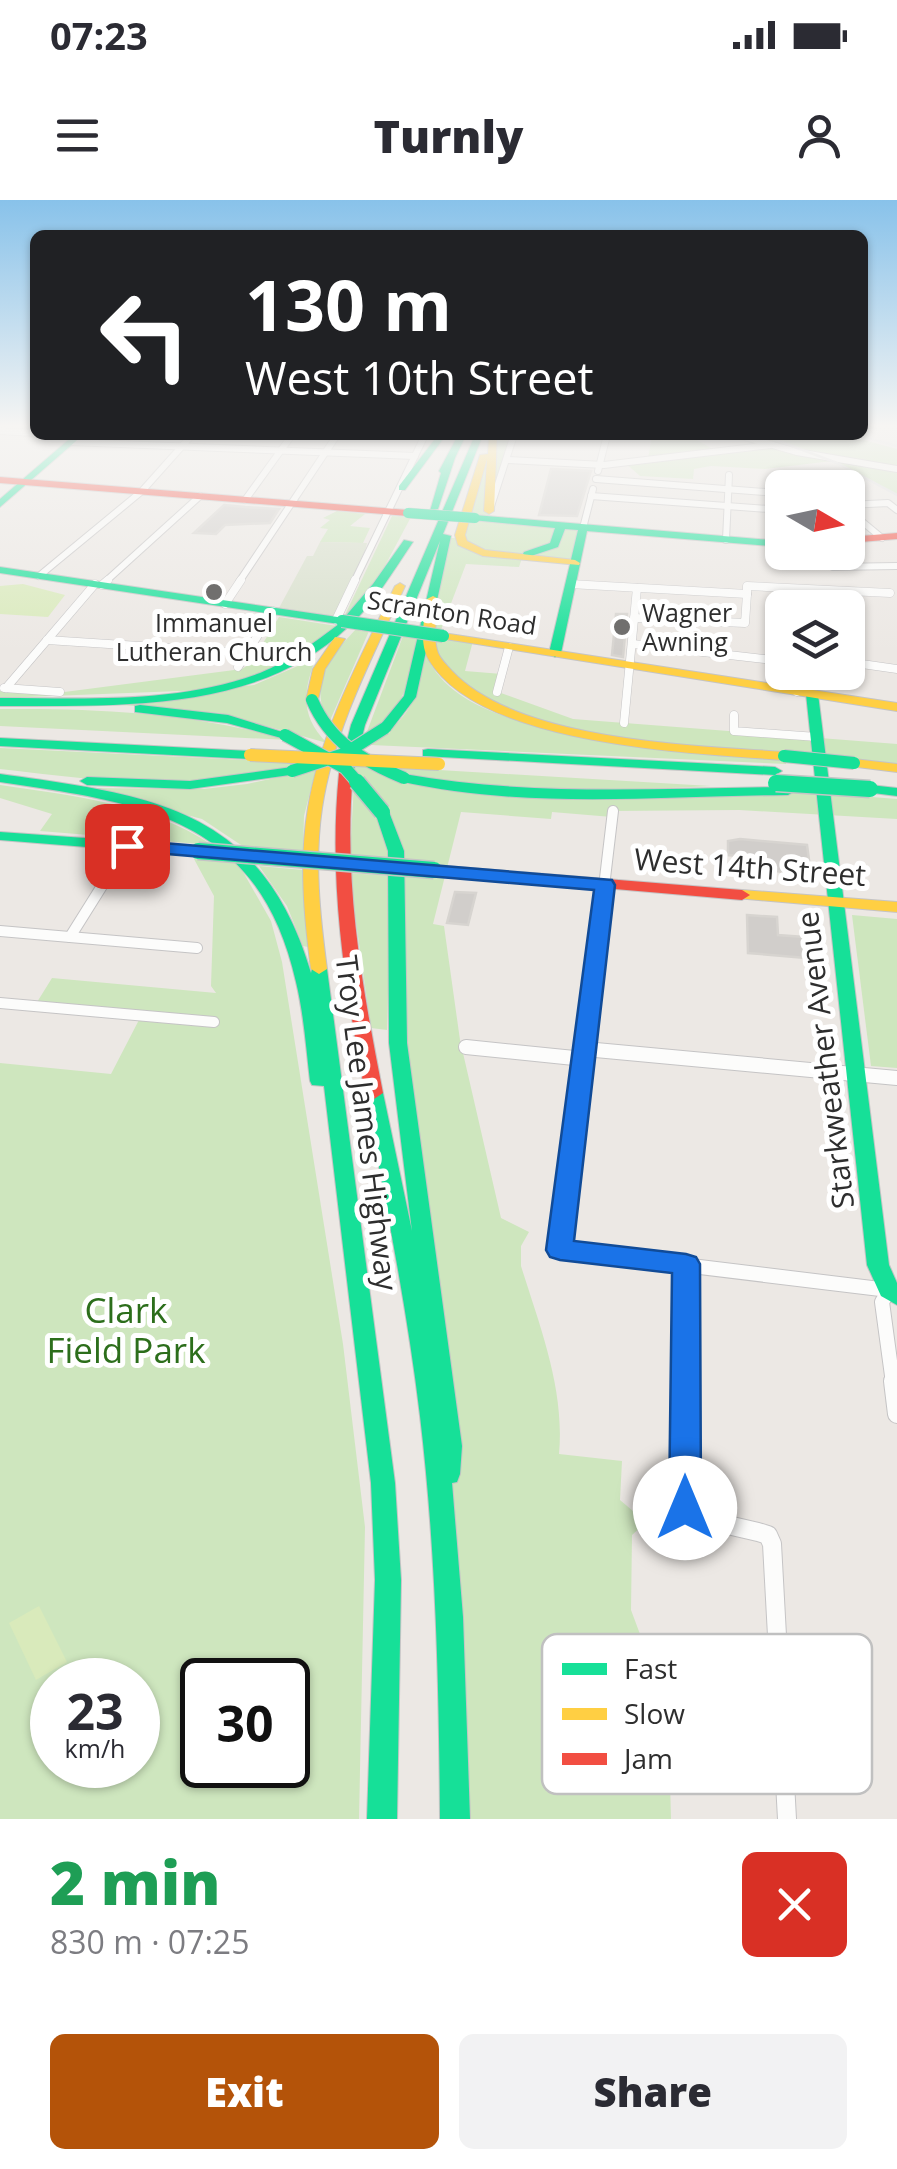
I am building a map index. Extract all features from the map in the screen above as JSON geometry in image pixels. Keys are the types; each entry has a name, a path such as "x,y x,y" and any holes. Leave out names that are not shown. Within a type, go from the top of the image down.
{"main road":[{"path":"252,501 484,516 765,543"},
{"path":"430,501 374,599 326,656 314,682 312,700 319,721 332,738 361,760 404,778 459,790 542,797 781,775"},
{"name":"Troy Lee James Highway","path":"382,1819 388,1580 383,1483 313,920 312,854 316,802 339,728 434,501"},
{"name":"Troy Lee James Highway","path":"452,501 419,571 358,726 343,792 338,849 344,942 421,1342 452,1643 455,1819"},
{"path":"0,775 172,785 243,780 292,771 344,754 385,728 410,697 456,501"},
{"path":"472,501 460,539 470,548 574,564"},
{"path":"484,516 486,501"},
{"path":"496,555 522,555 548,548 556,541 560,526"},
{"path":"555,653 583,528"},
{"path":"1,696 186,696 246,686 279,674 343,627 408,542"},
{"name":"Scranton Road","path":"1,572 765,682"},
{"path":"433,599 430,639 434,660 456,686 487,705 534,722 781,775 866,781 897,795"},
{"name":"Starkweather Avenue","path":"802,690 817,737 878,1264 894,1292"},
{"name":"Scranton Road","path":"819,690 897,707"},
{"path":"1,696 177,712 285,734 345,768 366,788 382,812 396,851 398,1042 450,1446 443,1531"},
{"path":"0,732 433,759 866,781 897,779"},
{"path":"0,742 245,749"},
{"path":"866,781 897,768"},
{"path":"0,775 102,794 190,819 234,846 270,889 302,964 344,1268 383,1483"},
{"name":"West 14th Street","path":"0,836 897,907"}],"street":[{"path":"39,576 132,501"},
{"path":"1,696 98,585 195,501"},
{"path":"225,604 294,501"},
{"path":"339,621 399,513 400,501"},
{"path":"484,516 491,501"},
{"path":"583,528 590,501"},
{"path":"653,501 765,509"},
{"path":"726,540 728,501"},
{"path":"865,505 888,502 897,510"},
{"path":"865,520 889,537"},
{"path":"865,567 897,566"},
{"path":"570,584 747,594"},
{"path":"634,618 745,623 746,586 890,593"},
{"path":"624,723 637,588"},
{"path":"238,668 273,612"},
{"path":"47,640 247,653"},
{"path":"633,644 765,659"},
{"path":"498,692 509,647"},
{"path":"865,664 897,669"},
{"path":"1,696 60,692"},
{"path":"734,715 734,731 817,737"},
{"path":"613,811 560,1250 894,1292"},
{"path":"70,938 127,846"},
{"path":"0,931 197,948"},
{"path":"0,1003 214,1022"},
{"path":"466,1047 897,1078"},
{"path":"686,1264 685,1508 689,1516 768,1534 772,1544 777,1634"},
{"name":"Starkweather Avenue","path":"894,1292 882,1302 897,1414"},
{"path":"787,1794 788,1819"}],"green space":[{"path":"472,501 493,501 487,519 583,528 575,563 522,558 519,567 466,564 439,635 473,641 465,671 502,674 498,692 573,719 897,744 897,768 587,734 477,700 430,646 445,538 460,538"},
{"path":"337,511 365,514 350,526 370,528 363,543 320,542 328,529 320,528 330,520 323,518"},
{"path":"392,516 411,517 380,575 344,617"},
{"path":"320,542 367,543 363,560 334,616 279,608 307,556 313,556"},
{"path":"23,584 65,595 48,617 0,614 0,586"},
{"path":"279,617 337,626 289,664 205,690 0,698 0,691 49,694 242,669 251,663"},
{"path":"356,629 369,631 328,725 321,697 324,673"},
{"path":"403,636 418,638 403,694 390,714 365,737"},
{"path":"426,654 435,671 462,696 515,720 551,730 786,760 786,764 371,745 410,707"},
{"path":"316,658 306,703 312,723 327,743 220,713 98,703 254,685"},
{"path":"0,709 146,714 289,740 0,726"},
{"path":"0,748 305,763 233,779 114,781 0,769"},
{"path":"349,759 470,792 808,792 897,799 897,819 739,810 614,811 612,817 552,812 551,819 461,812 433,924 444,926 460,1040 501,1218 529,1232 521,1246 521,1266 555,1382 559,1454 622,1461 620,1500 640,1517 643,1525 632,1535 631,1610 640,1634 542,1634 542,1794 670,1794 671,1819 456,1819 398,1043 396,851"},
{"path":"389,767 711,786 547,794 434,782"},
{"path":"316,769 304,816 303,851 244,847 202,819 85,788 204,789"},
{"path":"354,784 378,819 391,858 350,855"},
{"path":"0,785 137,810 212,845 40,831 52,814 0,798"},
{"name":"Clark Field Park","path":"194,859 238,863 271,921 282,962 343,1344 365,1527 359,1819 0,1819 0,1063 111,1074 141,1016 34,1007 52,978 216,993 211,986 214,896"},
{"path":"259,866 303,870 308,947 303,946 287,906"},
{"path":"349,873 391,876 387,1030 371,1028"},
{"path":"852,915 897,919 897,1068 871,1066"},
{"path":"39,1606 65,1658 30,1658 30,1667 9,1623"}],"building":[{"path":"543,501 582,501 577,516 539,515"},
{"path":"224,505 279,509 270,523 225,525 216,534 194,533"},
{"path":"616,614 627,614 623,657 612,655"},
{"path":"728,841 807,845 811,875 748,868 748,857 728,855"},
{"path":"455,892 476,893 468,925 447,923"},
{"path":"747,915 777,917 778,935 804,937 805,941 813,942 814,954 806,953 807,958 748,953"}],"traffic: fast":[{"path":"0,504 4,501"},
{"path":"433,509 436,501"},
{"path":"346,773 358,725 452,501"},
{"path":"408,513 475,518"},
{"path":"475,518 765,543"},
{"path":"528,554 554,545 561,526"},
{"path":"555,653 583,528"},
{"path":"385,728 410,697 446,536"},
{"path":"0,702 180,696 266,675 305,655 342,627 408,542"},
{"path":"0,570 342,621"},
{"path":"342,621 443,636"},
{"path":"812,694 878,1265 889,1290 897,1296"},
{"path":"312,700 327,729 348,750 404,778"},
{"path":"140,709 228,719 285,735"},
{"path":"292,771 344,754 385,728"},
{"path":"285,735 345,768 382,812"},
{"path":"0,742 250,755"},
{"path":"428,753 775,771"},
{"path":"784,756 854,763"},
{"path":"87,781 190,785 292,771"},
{"path":"0,778 100,794 187,820 224,843 256,873 281,914 301,967 319,1081"},
{"path":"404,778 452,787 547,795 788,791"},
{"path":"776,783 870,789"},
{"path":"870,789 897,792"},
{"path":"382,812 396,851 398,1043 450,1446 448,1474"},
{"path":"0,836 198,851"},
{"path":"198,851 434,870"},
{"path":"319,969 383,1483 388,1580 382,1819"},
{"path":"374,1093 420,1335 438,1466 449,1617 455,1819"}],"traffic: slow":[{"path":"470,501 460,535 462,543 483,553 575,563"},
{"path":"489,511 490,501"},
{"path":"319,969 311,869 321,779 350,694 400,586"},
{"path":"433,599 429,638 435,660 460,687 498,708 595,736 784,756"},
{"path":"443,636 897,707"},
{"path":"312,700 319,669 339,639"},
{"path":"250,755 439,764"},
{"path":"854,763 897,768"},
{"path":"742,895 897,907"}],"traffic: jam":[{"path":"254,501 408,513"},
{"path":"865,539 897,536"},
{"path":"346,773 341,854 346,933 374,1093"},
{"path":"434,870 742,895"}],"place":[{"name":"Immanuel Lutheran Church","path":"214,592"},
{"name":"Wagner Awning","path":"622,627"}],"route":[{"path":"127,846 605,885 560,1250 686,1264 685,1508"}]}
